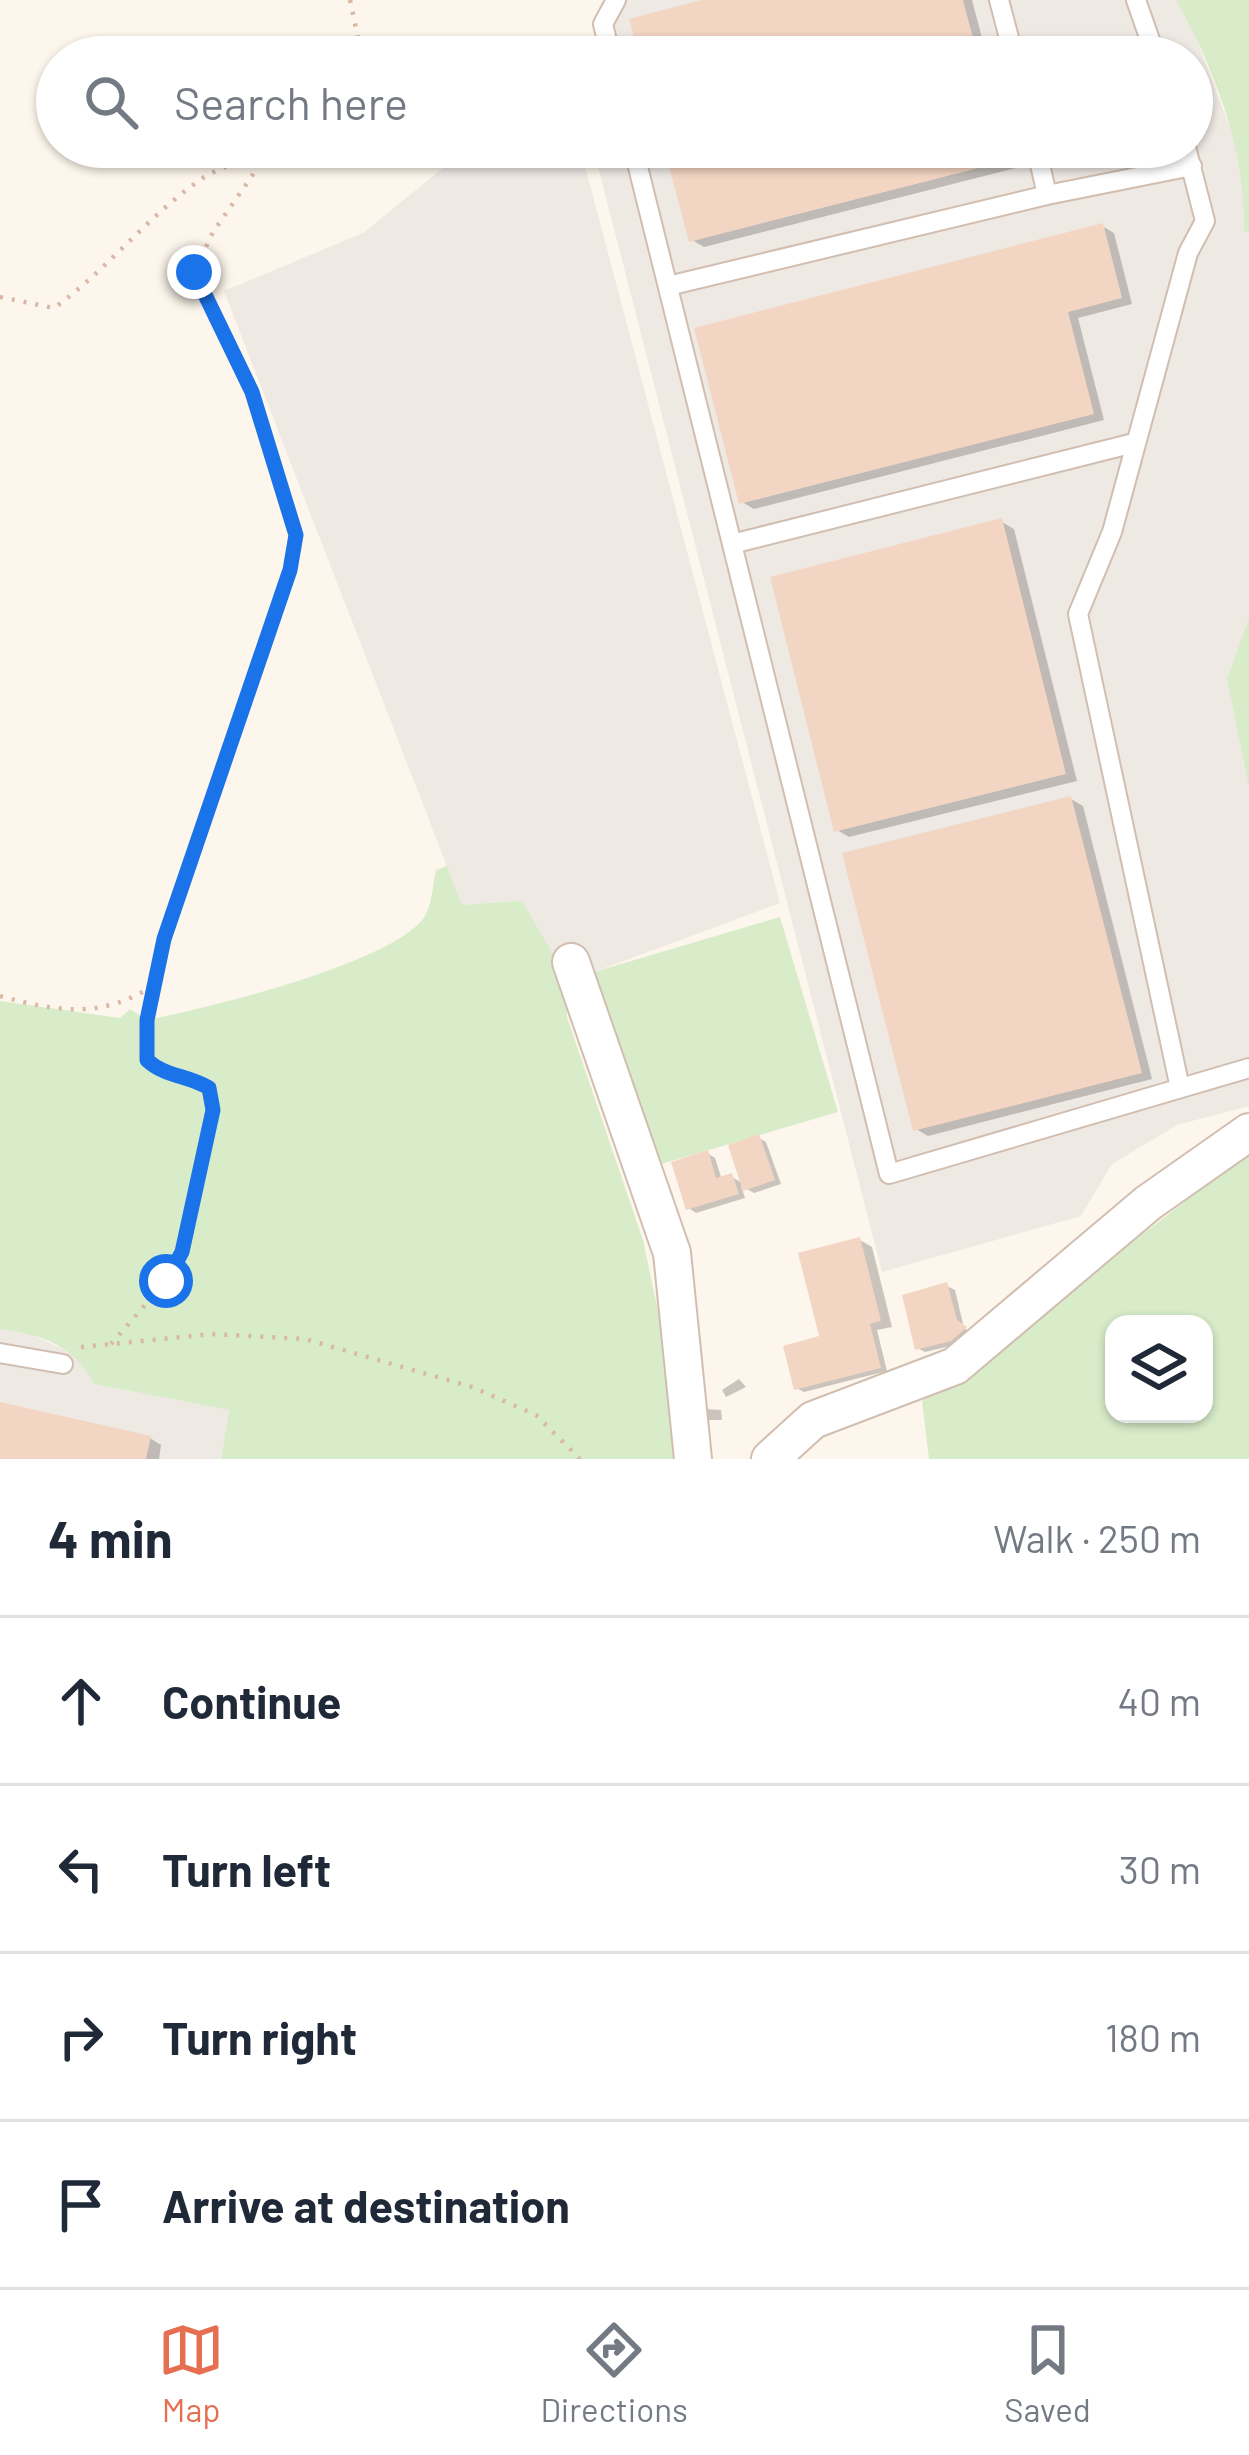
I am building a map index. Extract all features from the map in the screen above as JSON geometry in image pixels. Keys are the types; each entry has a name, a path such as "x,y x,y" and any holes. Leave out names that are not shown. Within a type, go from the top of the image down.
{"street":[{"path":"571,962 673,1253 693,1459"},
{"path":"770,1459 813,1420 956,1366 1148,1203 1249,1132"}],"lane":[{"path":"606,36 603,24 616,0"},
{"path":"999,0 1008,36"},
{"path":"1136,0 1149,36"},
{"path":"638,168 889,1174 1249,1067"},
{"path":"1041,168 1047,195"},
{"path":"668,286 1148,168"},
{"path":"1180,1088 1078,614 1112,532 1188,253 1205,220 1192,168"},
{"path":"732,544 1134,442"},
{"path":"0,1353 71,1360"}],"path":[{"path":"350,0 358,36"},
{"path":"0,297 54,308 96,278 129,238 202,178 226,168"},
{"path":"111,1344 166,1281 182,1252 213,1110 209,1088 188,1075 158,1070 147,1060 147,1020 164,939 290,570 296,535 252,392 194,272 213,232 259,168"},
{"path":"0,996 48,1009 94,1012 126,1003 154,986"},
{"path":"71,1360 81,1344 212,1334 305,1339 472,1387 536,1415 580,1459"}],"shaded area":[{"path":"616,0 1177,0 1195,36 594,36"},
{"path":"1213,83 1245,184 1244,230 1249,232 1249,617 1227,679 1249,788 1249,1106 1177,1125 1112,1164 1081,1216 882,1272 598,168 1213,168"},
{"path":"443,168 586,168 780,903 594,972 564,973 462,905 224,291 363,233"},
{"path":"0,1329 29,1334 80,1356 94,1384 229,1410 221,1459 0,1459"}],"green space":[{"path":"1176,0 1249,0 1249,232 1244,231 1234,141 1213,80 1213,36 1194,36"},
{"path":"1249,617 1249,788 1227,679"},
{"path":"447,866 462,905 522,901 564,973 567,1017 643,1240 662,1330 675,1459 221,1459 229,1410 94,1384 77,1360 56,1344 0,1329 0,1001 120,1018 130,1009 147,1020 296,982 377,951 407,934 425,916 436,870"},
{"path":"780,917 838,1112 651,1167 594,972"},
{"path":"1249,1153 1249,1459 929,1459 922,1401"}],"building":[{"path":"701,0 963,0 972,36 633,36 629,19"},
{"path":"670,168 979,168 689,242"},
{"path":"1103,223 1122,298 1068,312 1094,414 739,504 694,328"},
{"path":"1002,518 1066,774 834,832 770,577"},
{"path":"1071,796 1142,1073 913,1131 842,853"},
{"path":"759,1134 775,1180 743,1191 728,1145"},
{"path":"708,1150 716,1178 732,1173 739,1194 686,1210 671,1162"},
{"path":"860,1237 881,1321 870,1324 881,1368 794,1390 783,1346 819,1336 798,1253"},
{"path":"947,1282 957,1320 967,1327 951,1341 915,1350 902,1295"},
{"path":"0,1402 151,1436 146,1459 0,1459"}],"route":[{"path":"166,1281 182,1252 213,1110 209,1088 188,1075 158,1070 147,1060 147,1020 164,939 290,570 296,535 252,392 194,272"}]}
